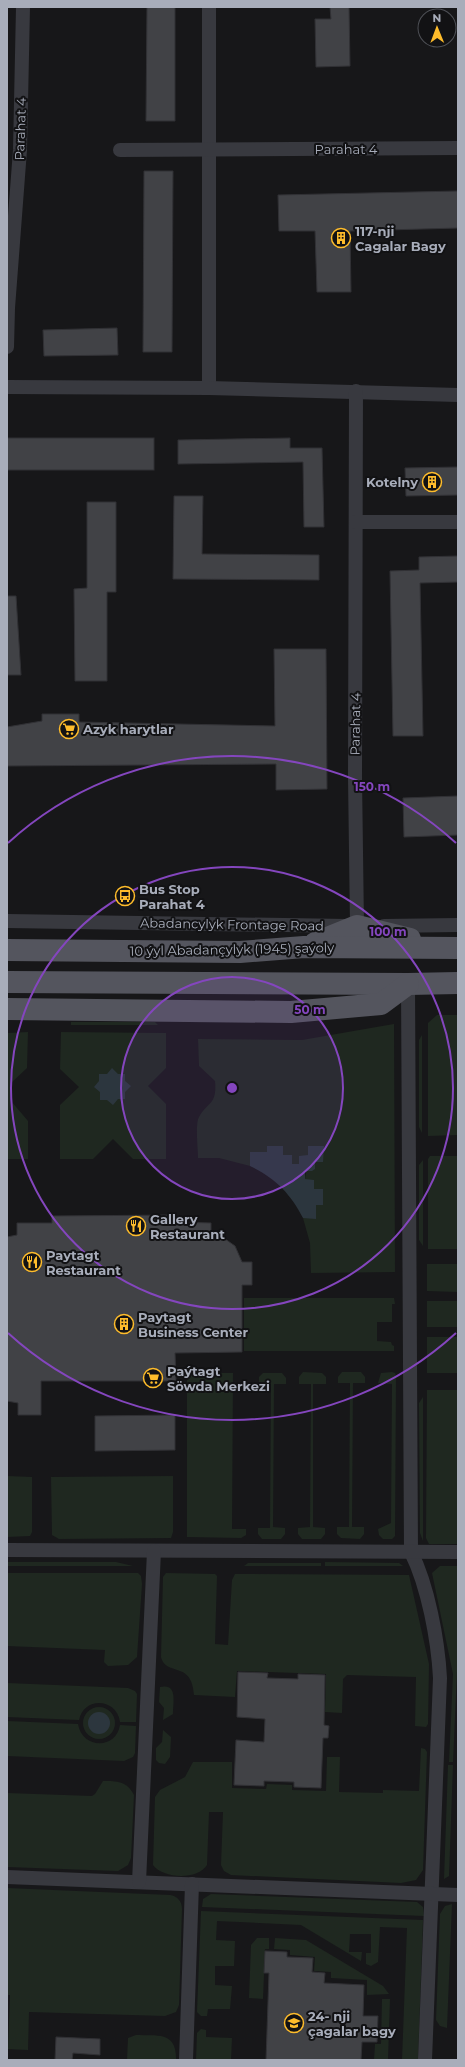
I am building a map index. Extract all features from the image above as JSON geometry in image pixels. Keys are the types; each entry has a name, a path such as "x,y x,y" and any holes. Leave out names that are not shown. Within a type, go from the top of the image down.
{"main road":[{"path":"304,947 357,926 450,947"},
{"name":"10 ýyl Abadançylyk (1945) şaýoly","path":"7,950 240,952 304,947 450,947"},
{"path":"7,982 458,983"},
{"path":"7,1009 291,1012 381,1004 408,984"}],"street":[{"name":"Parahat 4","path":"7,347 8,308 20,150 23,7"},
{"path":"209,7 209,388"},
{"name":"Parahat 4","path":"120,150 458,148"},
{"path":"7,387 209,388 458,395"},
{"name":"Parahat 4","path":"356,391 355,777 357,926"},
{"path":"356,522 458,522"},
{"name":"Abadancylyk Frontage Road","path":"7,921 458,926"},
{"path":"408,984 410,1552 420,1571 439,1661 438,1737 426,2060"},
{"path":"7,1550 458,1552"},
{"path":"139,1882 154,1551"},
{"path":"7,1877 458,1894"},
{"path":"186,2060 192,1884"}],"shaded area":[{"path":"437,1015 458,1015 458,1135 428,1136 428,1023"},
{"path":"71,1022 155,1022 158,1025 71,1025"},
{"path":"394,1024 395,1272 311,1273 310,1243 303,1218 316,1218 316,1205 323,1205 323,1189 314,1189 305,1179 308,1156 299,1164 292,1164 283,1155 283,1146 267,1152 250,1152 250,1166 219,1158 198,1158 198,1120 202,1112 213,1099 215,1094 215,1081 199,1066 198,1039 302,1040"},
{"path":"28,1032 27,1068 11,1083 11,1101 28,1121 28,1159 7,1159 7,1033"},
{"path":"61,1032 166,1033 166,1068 148,1086 166,1104 166,1159 133,1159 113,1139 93,1159 60,1159 60,1105 79,1087 60,1069"},
{"path":"422,1035 422,1133 419,1127 419,1040"},
{"path":"112,1068 118,1074 125,1074 125,1081 131,1086 125,1092 125,1099 118,1099 113,1105 107,1100 100,1100 100,1092 94,1087 99,1081 99,1074 107,1074"},
{"path":"267,1146 283,1146 283,1155 292,1155 292,1164 299,1164 299,1156 308,1155 308,1146 324,1146 323,1162 315,1162 315,1169 312,1171 305,1171 305,1179 314,1180 314,1189 323,1189 323,1205 316,1205 316,1219 303,1218 293,1201 281,1187 267,1176 250,1166 250,1152 267,1152"},
{"path":"430,1156 458,1156 458,1249 428,1249 428,1159"},
{"path":"423,1160 423,1246 419,1240 419,1165"},
{"path":"427,1264 458,1264 458,1292 427,1291"},
{"path":"244,1298 394,1298 395,1304 392,1304 392,1322 377,1322 377,1341 391,1342 394,1346 394,1351 244,1351"},
{"path":"427,1301 458,1301 458,1327 427,1327"},
{"path":"427,1337 458,1337 458,1373 427,1373"},
{"path":"303,1372 322,1373 326,1377 326,1384 313,1384 313,1527 325,1528 325,1534 321,1539 302,1539 298,1534 298,1528 310,1527 311,1384 299,1384 299,1377"},
{"path":"342,1372 361,1372 365,1377 365,1383 353,1383 352,1527 364,1527 364,1534 360,1539 341,1538 337,1534 337,1527 349,1527 350,1383 338,1383 338,1377"},
{"path":"187,1373 233,1373 232,1529 246,1529 246,1535 241,1538 187,1537"},
{"path":"263,1373 282,1373 286,1378 286,1384 274,1384 273,1527 285,1528 285,1534 281,1539 262,1539 258,1534 258,1528 270,1528 271,1384 259,1383 259,1377"},
{"path":"381,1373 395,1373 396,1376 395,1536 392,1539 383,1539 379,1535 378,1529 391,1523 392,1384 378,1383"},
{"path":"427,1390 458,1390 458,1544 429,1544 426,1538"},
{"path":"423,1397 423,1541 420,1533 419,1403"},
{"path":"7,1476 32,1477 32,1532 30,1536 7,1537"},
{"path":"173,1476 173,1532 171,1538 59,1539 52,1535 51,1477"},
{"path":"7,1562 116,1562 133,1566 7,1566"},
{"path":"325,1562 399,1563 403,1566 325,1566"},
{"path":"248,1563 321,1563 321,1566 244,1566"},
{"path":"440,1566 458,1566 458,1649 453,1762 449,1762 453,1674 432,1573"},
{"path":"7,1573 138,1573 141,1576 142,1584 137,1657 128,1665 108,1666 104,1662 105,1650 7,1646"},
{"path":"166,1573 215,1574 217,1576 215,1644 228,1645 232,1580 235,1574 409,1575 429,1664 428,1724 426,1727 415,1726 416,1677 347,1675 343,1679 342,1713 325,1712 326,1674 237,1671 235,1697 194,1695 189,1677 179,1670 168,1666 164,1663 161,1657 163,1577"},
{"path":"7,1683 128,1688 135,1691 137,1694 136,1722 120,1722 118,1714 113,1708 107,1704 100,1703 87,1707 82,1712 79,1720 7,1717"},
{"path":"160,1687 170,1688 174,1699 173,1714 163,1720 164,1708 159,1702"},
{"path":"96,1707 102,1707 112,1714 115,1723 114,1729 108,1736 102,1739 96,1739 86,1732 83,1726 83,1720 90,1710"},
{"path":"99,1712 107,1715 110,1723 107,1731 99,1734 91,1731 88,1723 91,1715"},
{"path":"7,1721 78,1724 81,1732 86,1738 92,1742 99,1743 112,1739 117,1733 120,1725 136,1726 135,1753 133,1757 124,1761 7,1756"},
{"path":"163,1730 171,1737 170,1757 165,1764 159,1763 156,1760 156,1748 162,1742"},
{"path":"421,1748 425,1749 427,1752 423,1870 416,1880 401,1883 231,1875 224,1871 221,1865 223,1812 209,1812 207,1865 203,1870 189,1875 180,1876 164,1873 153,1865 155,1797 160,1790 185,1777 193,1762 232,1762 232,1788 266,1789 267,1784 292,1785 292,1790 326,1791 327,1757 340,1757 339,1792 383,1793 383,1790 419,1791"},
{"path":"448,1765 453,1765 449,1876 444,1879"},
{"path":"103,1781 113,1781 125,1784 134,1795 131,1858 128,1865 118,1871 7,1867 7,1793 92,1796 95,1794"},
{"path":"7,1888 175,1896 180,1901 182,1909 179,2005 176,2012 165,2016 29,2012 28,2050 8,2049 10,1995 7,1995"},
{"path":"211,1894 417,1902 423,1907 424,1916 202,1907 203,1899"},
{"path":"452,1904 447,2028 440,2026 436,2020 440,1914 445,1906"},
{"path":"201,1911 423,1920 418,2060 402,2060 407,1928 380,1927 378,1962 371,1966 366,1964 366,1953 371,1953 371,1934 350,1934 349,1952 362,1952 361,1961 301,1925 217,1921 216,1940 235,1941 234,1966 215,1966 215,1985 232,1986 230,2009 208,2009 207,2016 201,2016 197,2012"},
{"path":"257,1938 269,1938 269,1949 265,1949 263,1999 249,1998 251,1945"},
{"path":"275,1938 306,1940 383,1986 389,1994 367,1995 367,1980 331,1978 331,1972 314,1971 315,1957 290,1955 290,1950 274,1949"},
{"path":"382,1999 390,1999 388,2060 374,2060 375,2044 381,2044"},
{"path":"201,2029 206,2030 206,2037 232,2038 231,2060 196,2060 197,2033"},
{"path":"136,2035 158,2036 169,2040 173,2044 176,2060 127,2060 128,2038"}],"building":[{"path":"147,7 175,7 175,121 146,121"},
{"path":"330,7 349,7 350,66 316,67 315,19 331,19"},
{"path":"144,171 173,171 172,352 143,352"},
{"name":"117-nji Cagalar Bagy","path":"458,191 458,228 350,231 351,292 317,292 315,231 279,231 278,195"},
{"path":"117,328 118,355 44,356 43,330"},
{"path":"7,438 154,438 154,470 7,470"},
{"path":"290,438 290,448 322,448 324,527 304,527 303,462 178,464 178,440"},
{"name":"Kotelny","path":"458,467 458,495 406,496 405,468"},
{"path":"174,496 203,496 202,554 319,555 319,580 173,579"},
{"path":"87,502 116,502 116,592 107,592 107,681 75,681 74,589 87,588"},
{"path":"458,556 458,582 420,583 423,736 393,736 390,571 419,570 419,557"},
{"path":"7,596 16,596 21,675 7,675"},
{"path":"274,649 326,649 327,789 276,790 276,764 7,766 7,727 42,721 42,714 79,714 79,722 275,726"},
{"path":"458,796 458,835 404,837 403,798"},
{"name":"Paytagt Business Center","path":"175,1215 175,1222 211,1223 211,1235 221,1236 235,1246 242,1262 252,1262 252,1285 242,1285 242,1352 175,1353 176,1381 41,1381 41,1415 18,1415 18,1403 7,1401 7,1237 17,1235 17,1223 52,1223 52,1216"},
{"path":"175,1415 175,1450 95,1451 95,1416"},
{"path":"238,1672 268,1673 267,1678 298,1679 298,1674 325,1675 324,1725 329,1726 328,1738 323,1738 321,1788 294,1787 294,1782 264,1781 264,1786 234,1785 236,1740 264,1742 265,1719 237,1717"},
{"path":"265,1951 287,1952 287,1957 313,1958 312,1972 325,1973 324,1983 364,1985 363,2016 378,2016 377,2042 362,2042 361,2060 266,2060 269,1973 264,1973"},
{"path":"56,2037 100,2039 100,2055 73,2053 72,2060 55,2060"}],"place":[{"name":"117-nji Cagalar Bagy","path":"341,238"},
{"name":"Kotelny","path":"432,482"},
{"name":"Azyk harytlar","path":"69,729"},
{"name":"Bus Stop Parahat 4","path":"125,896"},
{"name":"Gallery Restaurant","path":"136,1226"},
{"name":"Paytagt Restaurant","path":"32,1262"},
{"name":"Paytagt Business Center","path":"124,1324"},
{"name":"Paýtagt Söwda Merkezi","path":"153,1378"},
{"name":"24- nji çagalar bagy","path":"294,2023"}]}
